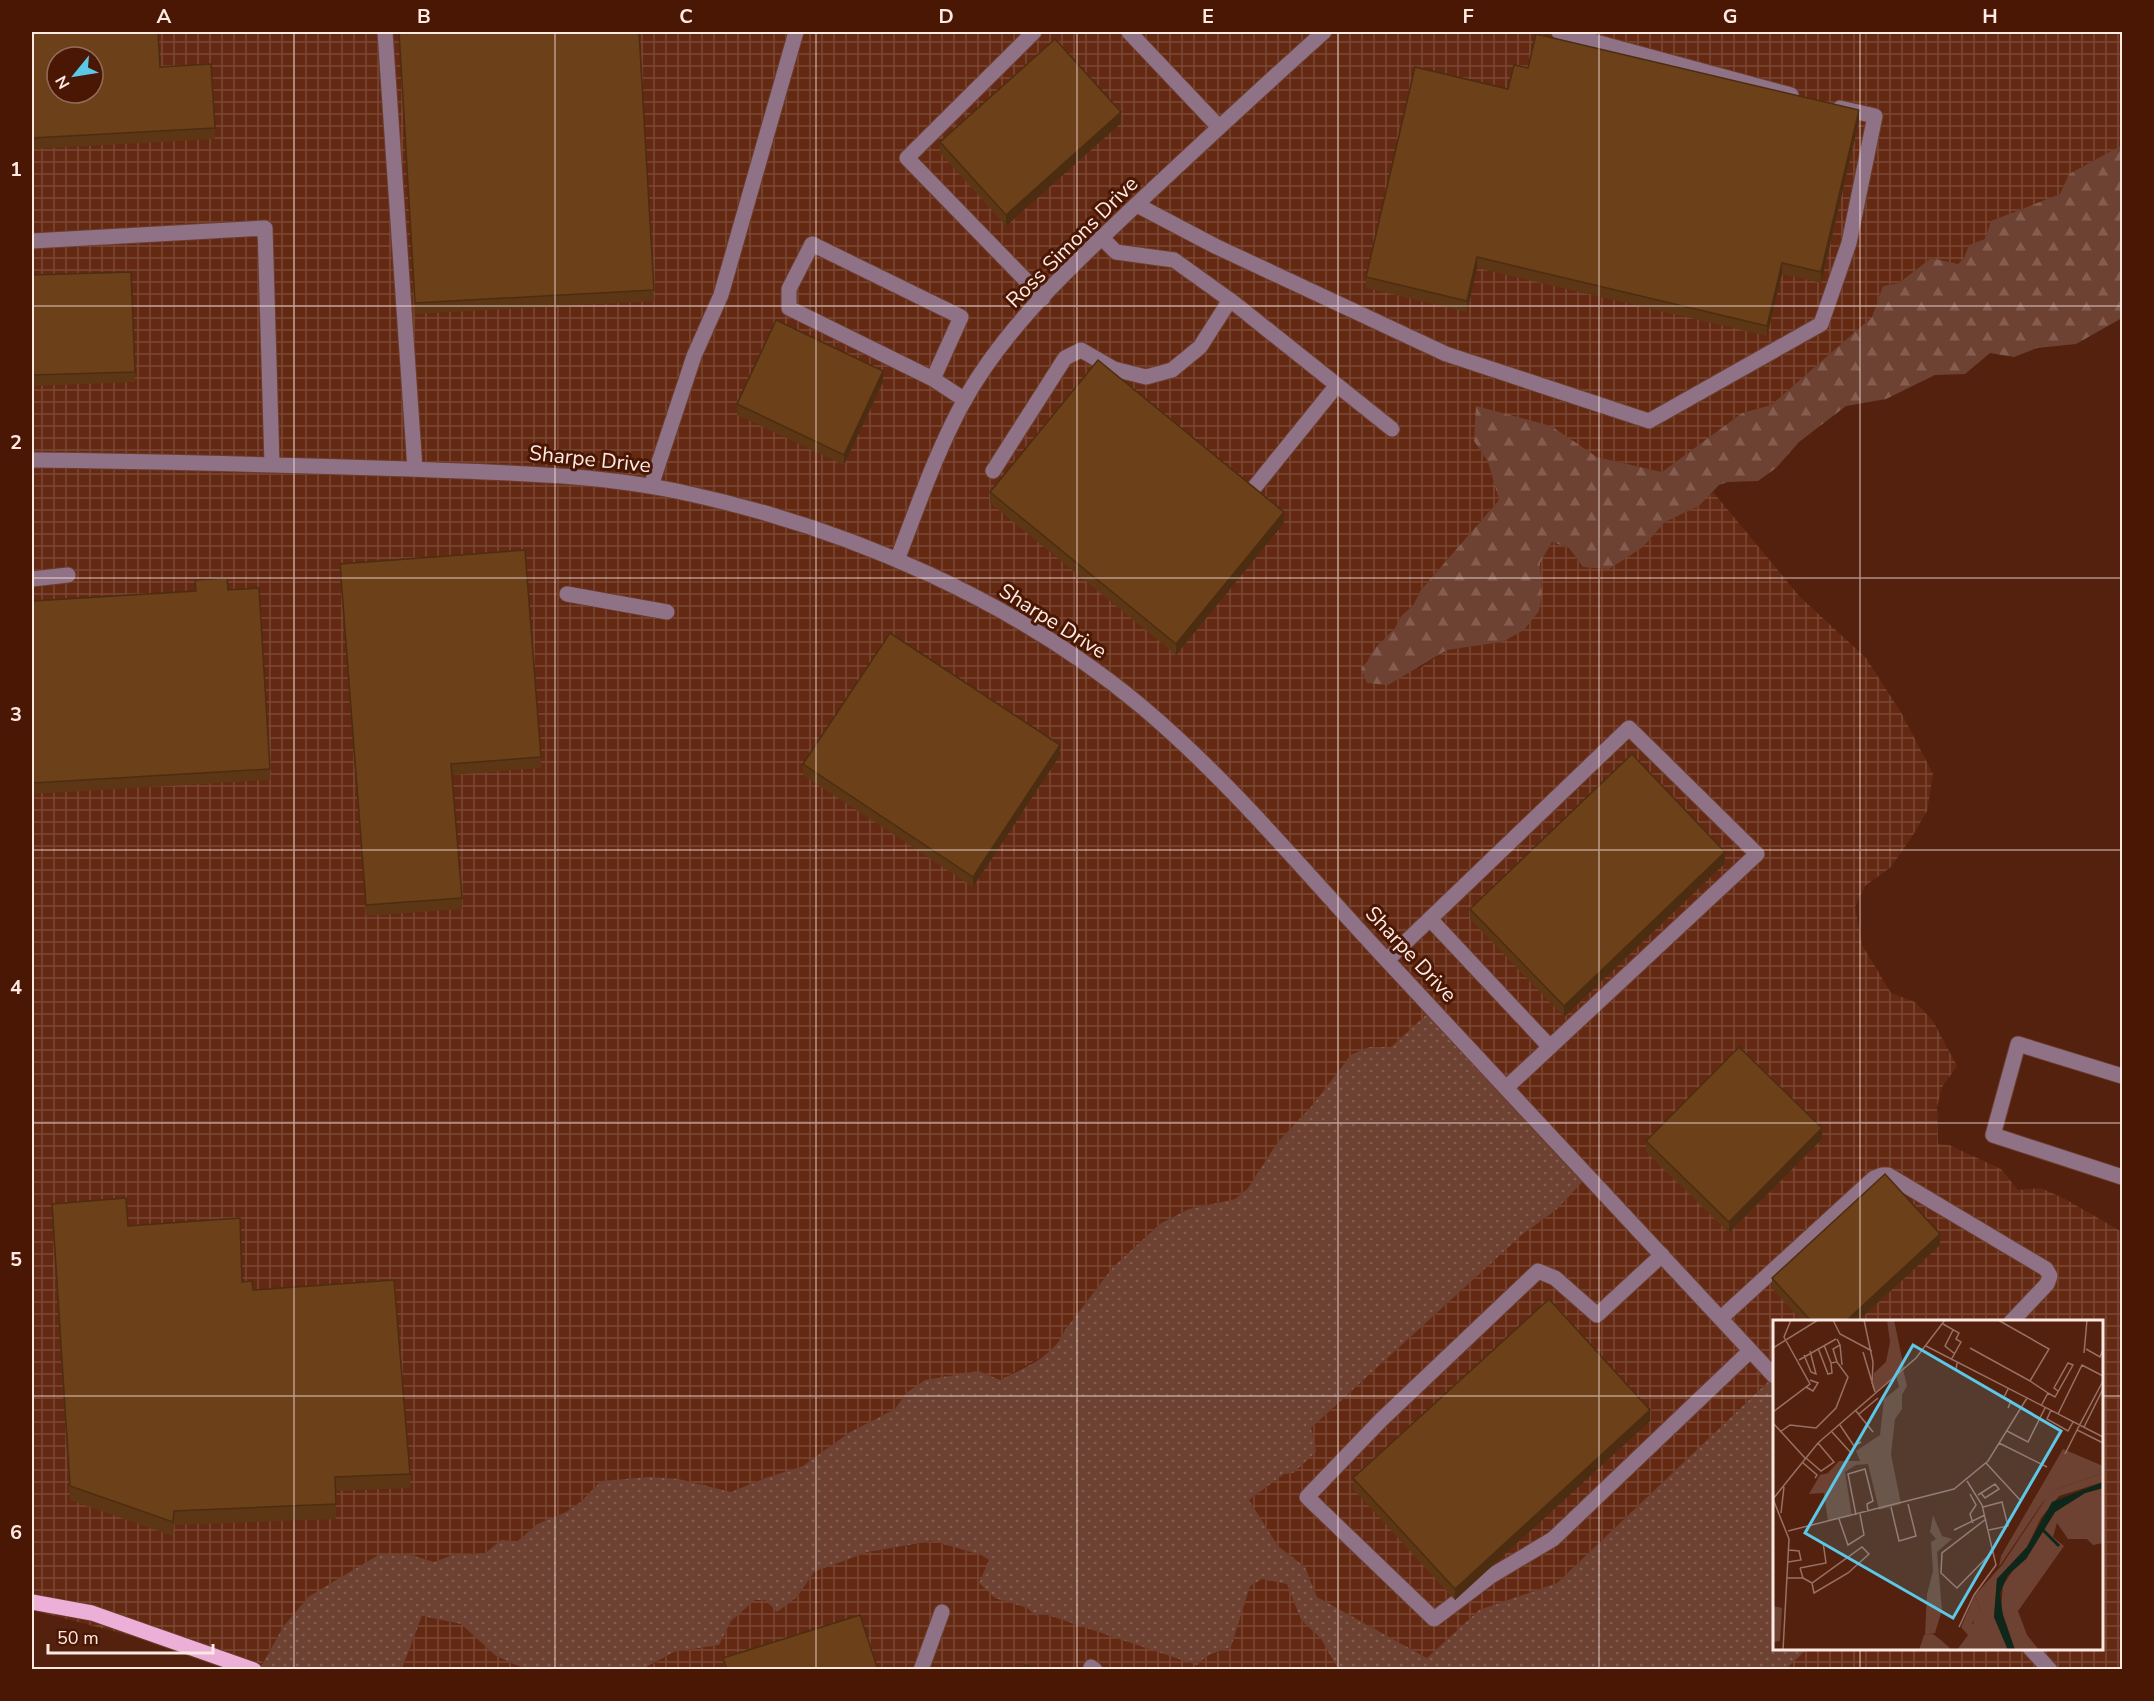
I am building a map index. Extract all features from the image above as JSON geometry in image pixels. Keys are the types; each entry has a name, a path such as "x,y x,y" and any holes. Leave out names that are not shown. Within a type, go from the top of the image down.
{"main road":[{"path":"32,1602 92,1612 248,1667"}],"street":[{"path":"385,32 416,470"},
{"path":"651,486 694,357 721,294 796,32"},
{"path":"1034,32 907,158 1043,298"},
{"path":"1130,32 1218,126"},
{"name":"Ross Simons Drive","path":"897,560 937,456 965,400 994,355 1074,263 1218,126 1324,32"},
{"path":"1559,32 1803,98"},
{"path":"1137,205 1215,246 1446,354 1649,420 1821,324 1849,243 1875,116 1823,103"},
{"path":"32,241 265,228 272,464"},
{"path":"1102,238 1116,252 1174,260 1230,300 1392,429"},
{"path":"933,378 961,317 812,244 789,289 789,308 933,378 965,400"},
{"path":"993,471 1065,358 1081,351 1114,369 1146,377 1172,370 1200,347 1230,300"},
{"path":"1253,489 1337,385"},
{"name":"Sharpe Drive","path":"32,460 272,464 562,475 622,481 688,493 799,523 897,560 991,605 1076,657 1140,705 1248,807 1773,1375"},
{"path":"32,579 68,575"},
{"path":"567,594 667,612"},
{"path":"1387,960 1629,728 1757,854 1506,1087"},
{"path":"1430,919 1550,1047"},
{"path":"2122,1076 2018,1044 1993,1135 2122,1177"},
{"path":"1721,1318 1874,1178 1888,1175 2046,1269 2050,1276 2047,1284 2013,1320"},
{"path":"1662,1255 1597,1315 1555,1278 1538,1271 1381,1420 1307,1497 1434,1618 1491,1576 1553,1539 1750,1351"},
{"path":"921,1670 942,1612"},
{"path":"2032,1650 2050,1670"}],"shaded area":[{"path":"32,32 2122,32 2122,145 2069,174 2060,194 1991,221 1985,240 1969,245 1964,258 1958,264 1931,258 1899,283 1883,286 1872,317 1771,405 1742,413 1662,472 1597,457 1550,426 1474,441 1488,462 1499,500 1420,591 1413,606 1402,615 1395,628 1373,650 1367,663 1420,668 1447,650 1502,642 1542,593 1540,563 1552,542 1569,548 1583,567 1643,547 1665,522 1699,506 1713,492 1800,597 1866,658 1902,714 1933,774 1927,811 1913,835 1891,867 1865,886 1855,907 1862,945 1891,993 1915,1002 1933,1021 1957,1066 1942,1087 1937,1107 1938,1144 1949,1145 2001,1169 2018,1190 2041,1188 2122,1232 2122,1669 1785,1669 1806,1650 2103,1650 2103,1320 1773,1320 1773,1378 1557,1583 1479,1610 1427,1658 1317,1597 1305,1567 1278,1546 1249,1500 1284,1474 1311,1428 1523,1234 1556,1210 1430,1011 1391,1047 1369,1047 1277,1143 1248,1188 1235,1199 1189,1209 1161,1223 1113,1267 1049,1353 1000,1380 979,1371 906,1393 895,1409 850,1432 803,1466 731,1492 679,1479 602,1481 582,1501 566,1512 537,1524 518,1541 501,1540 484,1554 458,1553 434,1562 404,1553 308,1597 283,1627 260,1667 232,1662 32,1610"},
{"path":"934,1541 981,1555 989,1560 995,1598 1027,1608 1036,1616 1045,1614 1202,1659 1231,1647 1250,1585 1262,1579 1287,1583 1301,1620 1321,1639 1338,1669 643,1670 674,1652 719,1645 731,1621 755,1599 797,1597 814,1572 868,1552"},
{"path":"422,1616 461,1624 496,1656 525,1669 402,1670"}],"green space":[{"path":"2122,145 2122,318 2076,344 2037,348 2014,357 1990,353 1965,374 1935,375 1886,399 1846,406 1799,442 1776,468 1758,481 1728,482 1719,485 1699,506 1665,522 1643,547 1609,569 1583,567 1569,548 1552,542 1540,563 1542,593 1539,611 1524,630 1502,642 1447,650 1388,685 1367,683 1361,668 1373,650 1395,628 1402,615 1413,606 1420,591 1499,500 1488,462 1474,441 1476,406 1551,426 1597,457 1662,472 1742,413 1771,405 1872,317 1883,286 1899,283 1931,258 1958,264 1964,258 1969,245 1985,239 1991,221 2060,194 2069,174"},
{"path":"1430,1011 1583,1181 1556,1210 1523,1234 1311,1428 1316,1452 1293,1473 1284,1474 1249,1500 1278,1546 1305,1567 1317,1597 1427,1658 1479,1610 1557,1583 1772,1378 1773,1650 1806,1650 1785,1670 1338,1669 1321,1639 1301,1620 1287,1584 1262,1579 1250,1586 1231,1647 1209,1656 1197,1665 1045,1614 1036,1616 1027,1608 995,1598 979,1583 989,1560 981,1555 933,1541 868,1552 814,1572 797,1597 777,1612 765,1600 755,1600 731,1621 719,1645 674,1652 643,1669 525,1669 496,1656 461,1624 422,1616 402,1669 259,1670 283,1627 308,1597 380,1554 404,1553 434,1562 458,1553 484,1554 501,1540 518,1541 537,1524 566,1512 582,1501 601,1481 650,1477 679,1479 731,1492 803,1466 850,1432 895,1409 906,1393 925,1380 979,1371 1000,1380 1029,1366 1054,1347 1113,1267 1161,1223 1189,1209 1235,1199 1248,1188 1277,1143 1311,1107 1351,1055 1369,1047 1391,1047"}],"building":[{"path":"32,32 158,32 160,67 211,64 215,128 32,138"},
{"path":"399,32 639,32 654,290 415,303"},
{"path":"1536,34 1859,110 1821,272 1782,263 1767,326 1477,257 1467,301 1366,277 1415,67 1508,89 1514,65 1528,68"},
{"path":"1055,39 1121,112 1006,215 940,142"},
{"path":"131,272 135,372 32,375 32,275"},
{"path":"776,320 883,371 844,455 737,404"},
{"path":"1098,360 1284,512 1176,644 990,492"},
{"path":"525,550 541,757 451,764 462,898 366,905 340,564"},
{"path":"227,578 228,590 259,588 270,769 33,783 32,601 196,591 195,580"},
{"path":"890,633 1060,745 973,877 803,764"},
{"path":"1632,754 1725,852 1564,1006 1470,909"},
{"path":"1739,1047 1822,1128 1729,1222 1646,1141"},
{"path":"1885,1174 1940,1234 1847,1320 1810,1320 1772,1278"},
{"path":"126,1198 128,1226 240,1218 242,1282 252,1281 253,1290 394,1280 410,1474 335,1477 336,1504 174,1511 173,1522 70,1486 52,1204"},
{"path":"1549,1299 1650,1410 1455,1589 1353,1478"},
{"path":"860,1615 878,1670 727,1670 723,1658"},
{"path":"1025,1665 1039,1670 1023,1670"}]}
